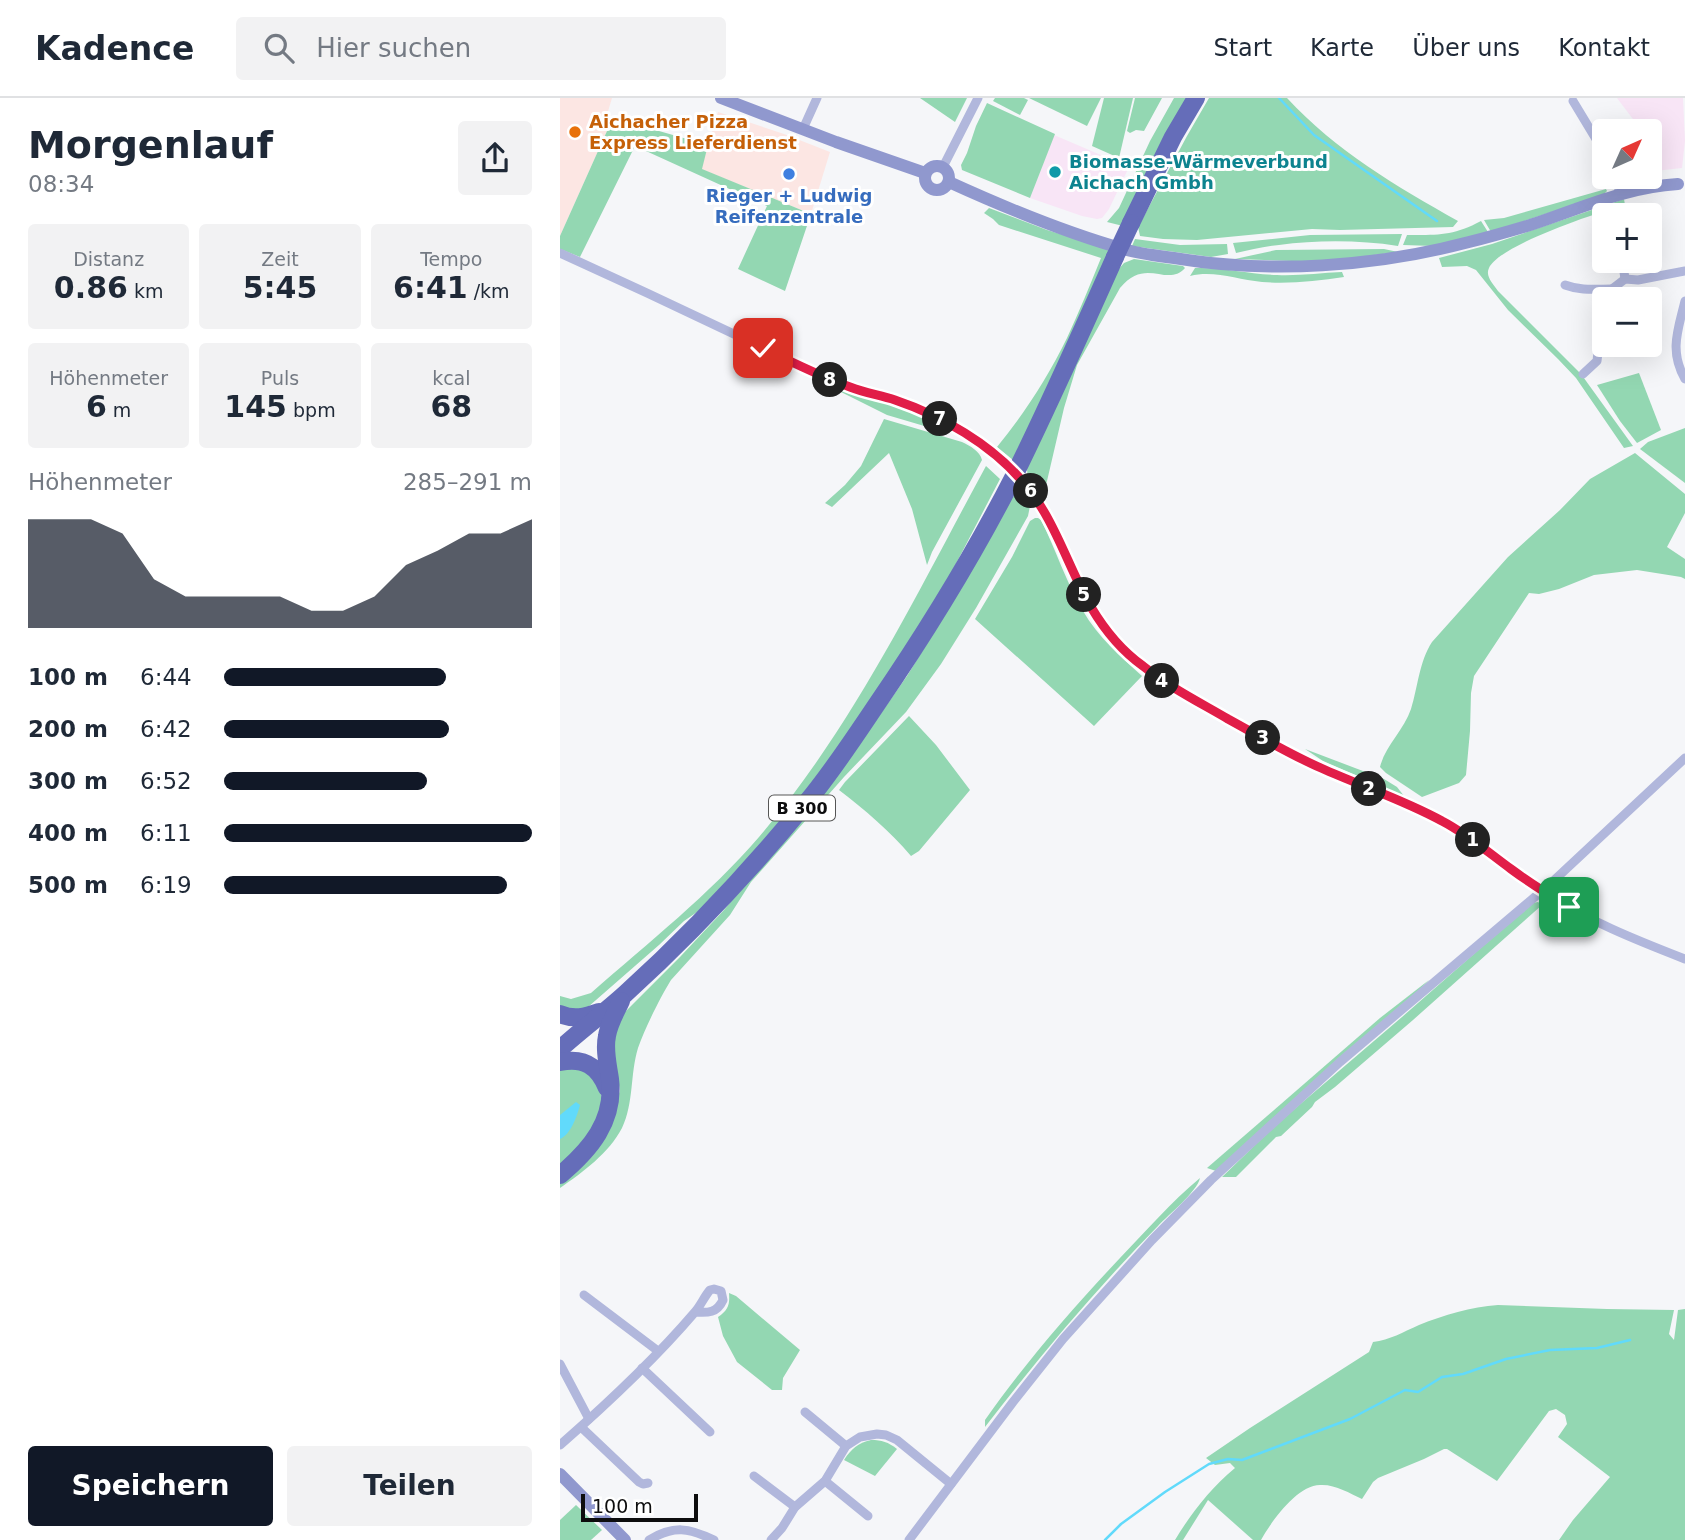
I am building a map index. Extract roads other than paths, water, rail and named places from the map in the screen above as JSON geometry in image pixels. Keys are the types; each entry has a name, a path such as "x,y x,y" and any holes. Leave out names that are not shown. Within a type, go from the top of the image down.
{"highway":[{"name":"B 300","path":"560,1049 624,995 745,875 838,762 900,671 952,587 1013,478 1131,223 1173,137 1196,98"},
{"path":"560,1175 594,1142 605,1122 610,1106 607,1035 624,995"},
{"path":"560,1014 583,1017 608,1008"},
{"path":"560,1062 577,1060 594,1068 601,1076 610,1098"}],"main road":[{"path":"721,98 925,173"},
{"path":"933,166 943,167 948,173 948,182 943,188 933,189 925,182 925,173 933,166"},
{"path":"948,182 1050,225 1130,250 1211,263 1278,267 1364,261 1447,248 1621,194 1683,184"},
{"path":"560,1474 625,1540"}],"street":[{"path":"803,129 817,98"},
{"path":"943,167 978,98"},
{"path":"1573,101 1592,132"},
{"path":"1619,189 1621,194"},
{"path":"560,253 829,379 896,400 973,439 1015,474 1046,513 1091,608 1105,628 1121,647 1163,681 1294,755 1445,822 1569,907 1653,947 1685,959"},
{"path":"1615,287 1625,279 1639,280 1685,271"},
{"path":"1624,273 1625,279"},
{"path":"1565,285 1592,290"},
{"path":"1685,301 1675,342 1676,356 1685,379"},
{"path":"1583,374 1597,361 1597,357"},
{"path":"909,1540 1063,1339 1203,1188 1340,1062 1542,891 1685,758"},
{"path":"584,1295 658,1351"},
{"path":"560,1445 642,1368 695,1312"},
{"path":"560,1364 589,1419"},
{"path":"642,1368 710,1433"},
{"path":"805,1412 846,1446"},
{"path":"581,1427 639,1482 648,1483"},
{"path":"775,1539 795,1507 825,1481 846,1446 860,1437 886,1435 907,1447 951,1484"},
{"path":"754,1476 795,1507"},
{"path":"825,1481 868,1516"},
{"path":"649,1540 661,1533 679,1529 690,1530 714,1540"}],"water":[{"path":"576,1102 580,1105 575,1119 560,1139 560,1115"}],"waterway":[{"path":"1279,98 1314,135 1437,221"},
{"path":"1105,1540 1121,1524 1209,1464 1228,1459 1242,1460 1350,1419 1405,1390 1418,1392 1442,1377 1463,1374 1506,1359 1550,1350 1597,1348 1630,1340"}],"place":[{"name":"Aichacher Pizza Express Lieferdienst","path":"575,132"},
{"name":"Biomasse-Wärmeverbund Aichach Gmbh","path":"1055,172"},
{"name":"Rieger + Ludwig Reifenzentrale","path":"789,174"}]}
